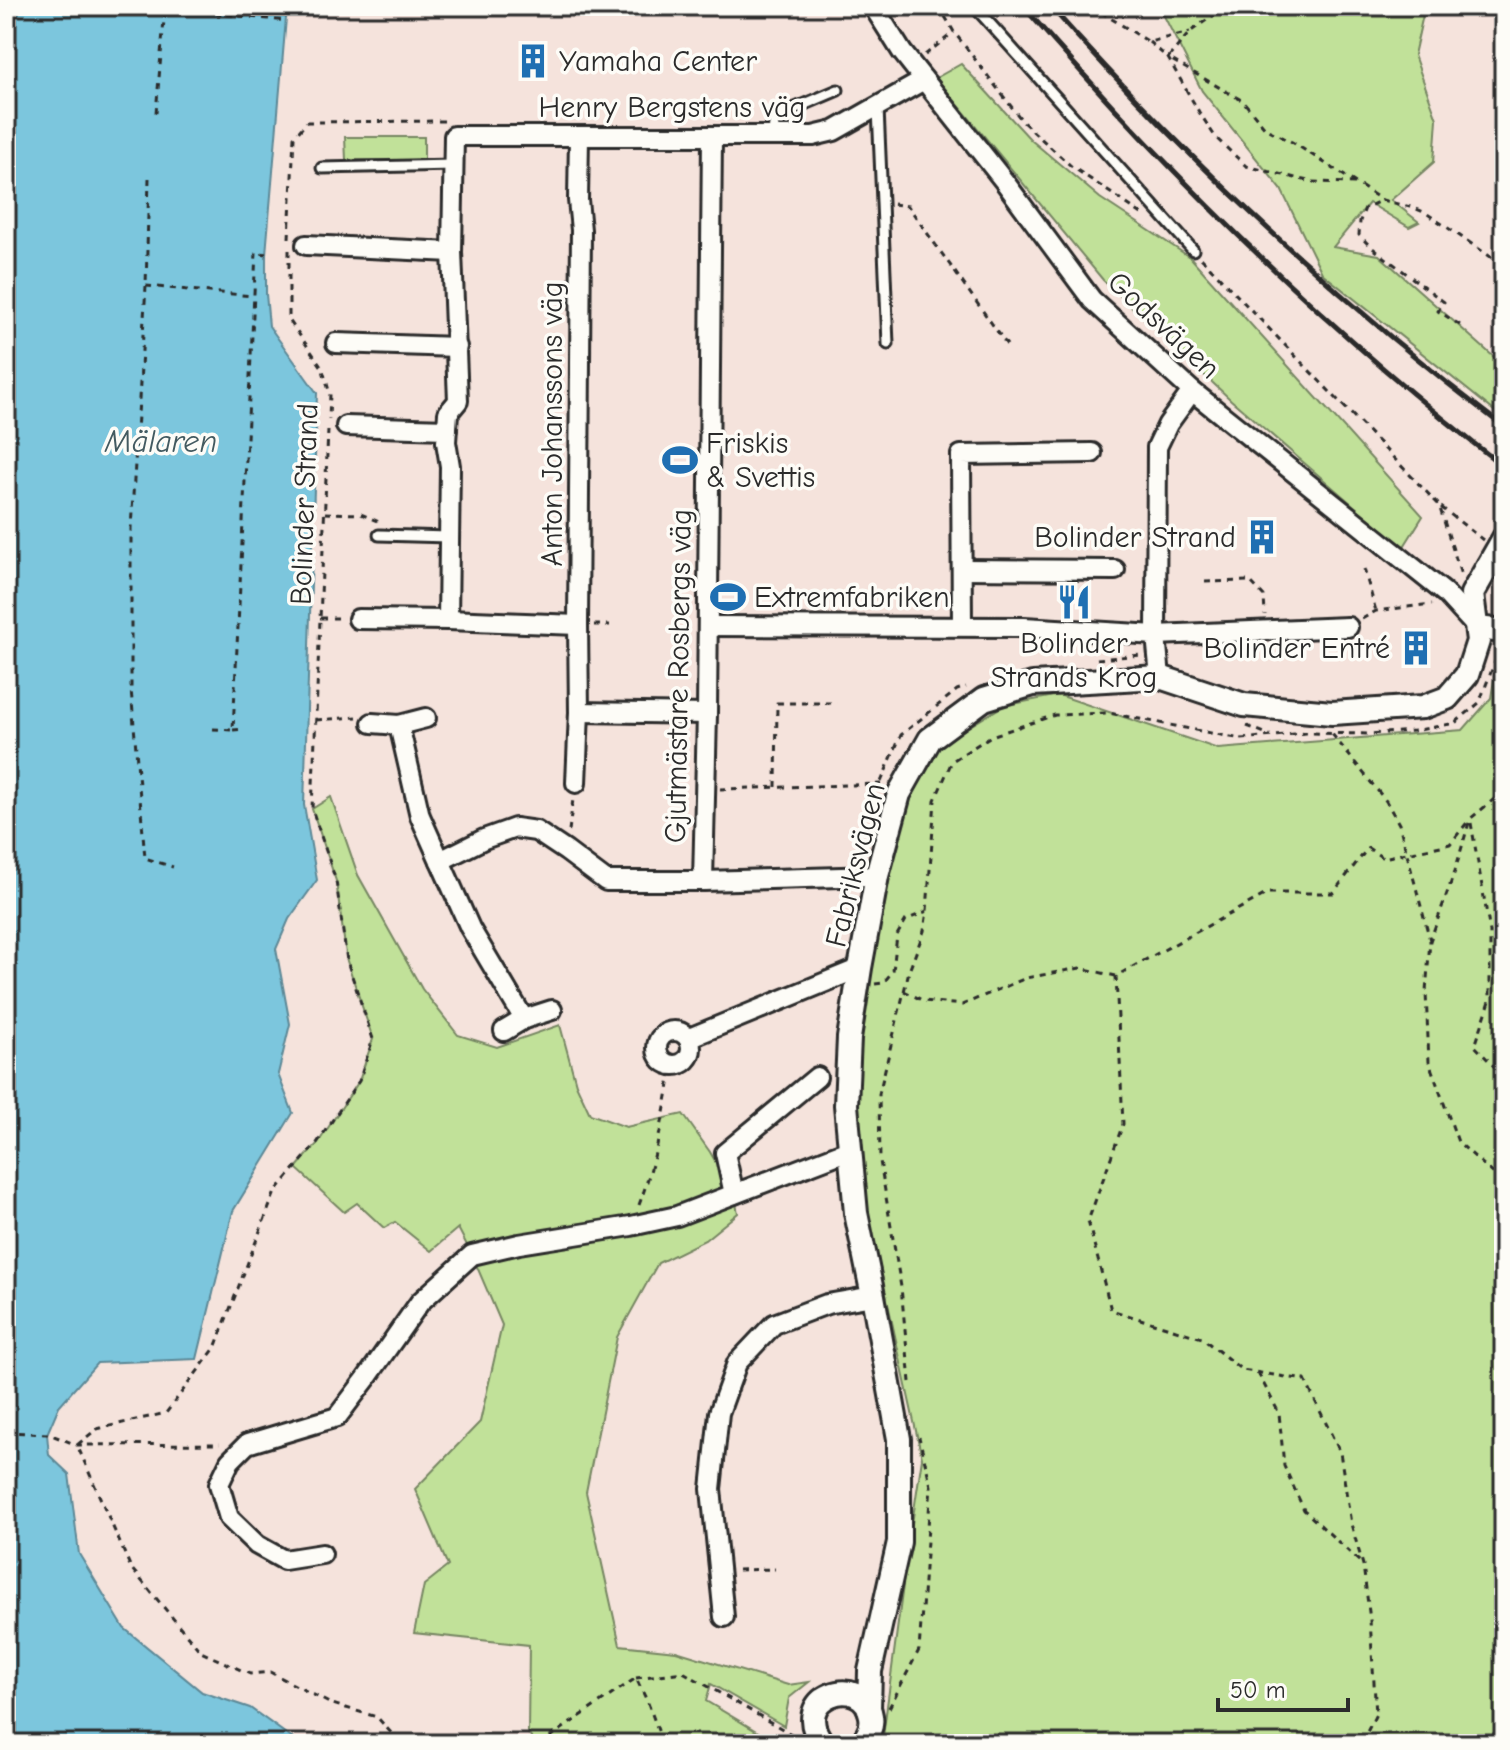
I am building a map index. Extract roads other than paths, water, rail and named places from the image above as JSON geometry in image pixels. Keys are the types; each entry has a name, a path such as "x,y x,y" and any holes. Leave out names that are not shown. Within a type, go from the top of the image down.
{"street":[{"name":"Godsvägen","path":"873,6 902,52 1004,181 1092,300 1192,391 1445,593 1477,628"},
{"name":"Henry Bergstens väg","path":"453,165 454,129 579,136 813,136 834,131 924,80"},
{"name":"Anton Johanssons väg","path":"574,792 579,712 579,136"},
{"name":"Gjutmästare Rosbergs väg","path":"703,881 712,136"},
{"path":"448,620 450,466 446,442 448,413 458,401 452,252 453,165"},
{"path":"306,245 452,252"},
{"path":"336,343 457,347"},
{"path":"1160,677 1156,635 1157,447 1168,424 1192,391"},
{"path":"346,426 447,429"},
{"path":"962,626 961,455 1092,453"},
{"name":"Fabriksvägen","path":"861,1744 870,1732 876,1714 870,1671 899,1542 899,1439 856,1213 846,1105 849,1038 859,976 877,876 899,794 930,739 984,699 1033,684 1160,677 1244,705 1332,713 1423,707 1447,698 1467,675 1478,641 1472,594 1496,541"},
{"path":"962,569 1115,570"},
{"path":"358,619 578,625"},
{"path":"708,626 1024,627 1156,635 1348,627"},
{"path":"1477,628 1504,631"},
{"path":"579,712 707,714"},
{"path":"372,723 399,725 426,718"},
{"path":"399,725 420,816 470,928 524,1019"},
{"path":"440,861 484,839 515,828 536,831 606,881 877,876"},
{"path":"689,1038 859,976"},
{"path":"504,1031 524,1019 552,1010"},
{"path":"680,1032 689,1038 691,1049 688,1058 678,1064 665,1062 658,1053 661,1036 666,1033 680,1032"},
{"path":"734,1194 725,1153 817,1077"},
{"path":"322,1554 284,1560 257,1545 229,1518 219,1484 230,1461 247,1444 337,1417 420,1302 472,1255 677,1216 849,1150"},
{"path":"724,1617 711,1489 719,1413 737,1363 774,1324 827,1304 873,1296"},
{"path":"813,1742 815,1734 812,1723 818,1704 870,1671"},
{"path":"838,1692 855,1694 876,1714"}],"lane":[{"path":"974,6 1193,250"},
{"path":"773,135 777,116 838,90"},
{"path":"878,108 888,344"},
{"path":"322,168 453,165"},
{"path":"379,535 448,537"}],"water":[{"name":"Mälaren","path":"6,6 287,6 266,254 266,294 269,326 317,393 304,805 317,880 289,919 276,949 290,1024 278,1074 293,1113 233,1211 197,1359 97,1363 59,1406 47,1434 49,1455 69,1474 79,1554 124,1628 202,1692 250,1708 300,1744 6,1744"}],"railway":[{"path":"1023,6 1135,130 1252,249 1375,361 1504,467"},
{"path":"1050,6 1156,120 1267,228 1383,330 1504,427"}],"place":[{"name":"Yamaha Center","path":"533,61"},
{"name":"Friskis & Svettis","path":"680,460"},
{"name":"Bolinder Strand","path":"1262,537"},
{"name":"Extremfabriken","path":"728,597"},
{"name":"Bolinder Strands Krog","path":"1074,602"},
{"name":"Bolinder Entré","path":"1416,648"}]}
